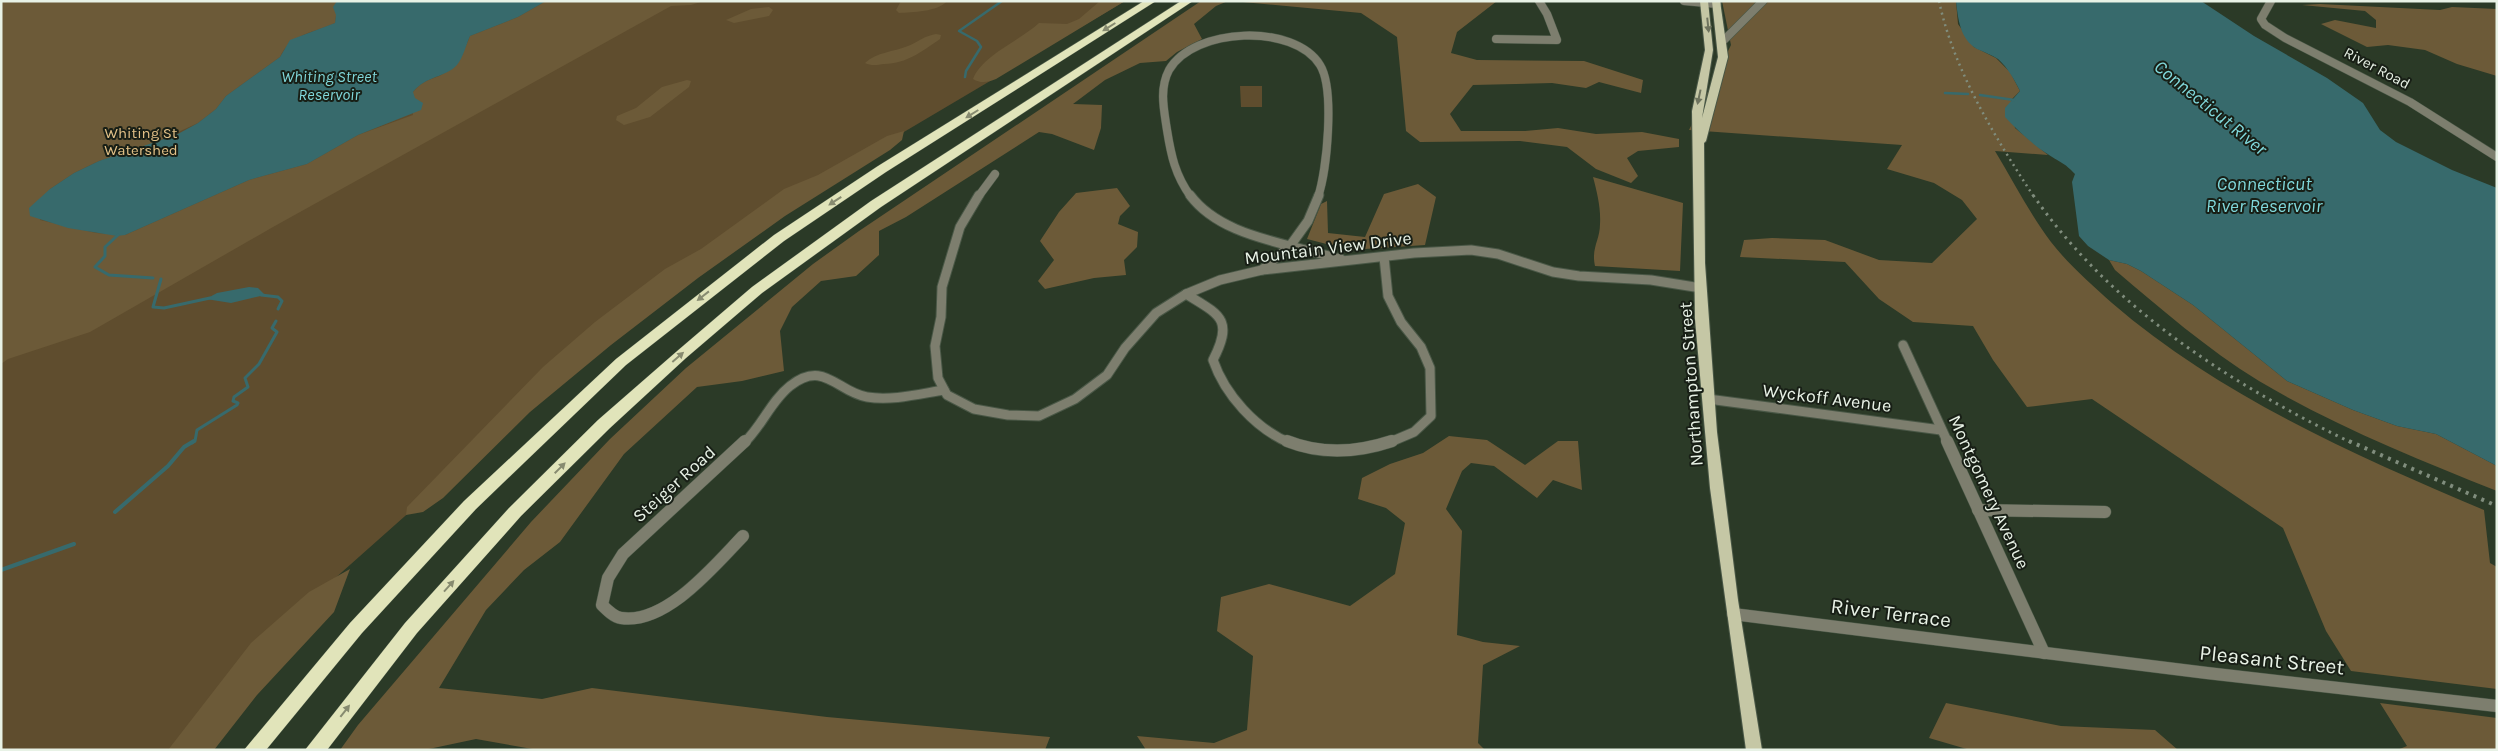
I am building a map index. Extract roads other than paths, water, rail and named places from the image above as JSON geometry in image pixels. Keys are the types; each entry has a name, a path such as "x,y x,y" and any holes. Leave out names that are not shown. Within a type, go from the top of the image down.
{"highway":[{"path":"254,750 356,628 470,505 621,362 779,238 882,169 1151,1"},
{"path":"315,750 411,628 515,512 604,424 696,342 757,290 876,204 1188,1"}],"main road":[{"path":"1699,150 1697,110 1709,50 1705,2"},
{"path":"1699,150 1722,65 1722,42 1717,3"},
{"name":"Northampton Street","path":"1699,150 1701,288 1708,399 1733,614 1754,750"}],"street":[{"path":"1496,39 1557,40 1547,14 1539,1"},
{"path":"1684,1 1717,3"},
{"path":"1722,42 1763,1"},
{"name":"River Road","path":"2271,1 2261,15 2265,25 2286,38 2410,102 2497,157"},
{"path":"1262,270 1290,246 1307,224 1314,210 1327,152 1330,101 1320,65 1311,53 1300,44 1284,39 1238,36 1198,45 1175,62 1166,75 1162,94 1174,166 1182,186 1197,205 1214,218 1250,235 1290,246 1347,260"},
{"path":"944,390 938,378 935,346 941,317 942,288 960,227 973,203 995,174"},
{"name":"Mountain View Drive","path":"944,390 946,395 974,408 1008,415 1039,416 1075,399 1107,376 1125,348 1156,313 1186,294 1220,280 1262,270 1347,260 1471,250 1498,254 1562,273 1651,280 1701,288"},
{"path":"1186,294 1220,316 1226,331 1222,345 1213,360 1217,374 1249,416 1279,439 1297,446 1316,450 1341,451 1376,446 1417,433 1431,416 1430,368 1421,347 1401,322 1388,296 1384,257"},
{"name":"Montgomery Avenue","path":"1903,345 2044,653"},
{"name":"Steiger Road","path":"743,536 677,599 643,618 619,618 602,605 603,591 612,569 631,546 673,504 729,458 756,432 784,390 792,383 806,377 821,375 834,378 858,394 880,397 907,396 944,390"},
{"name":"Wyckoff Avenue","path":"1708,399 1941,430"},
{"path":"1978,510 2105,512"},
{"name":"River Terrace","path":"1733,614 2044,653"},
{"name":"Pleasant Street","path":"2044,653 2497,706"}],"water":[{"name":"Whiting Street Reservoir","path":"337,1 546,1 518,17 470,36 457,65 447,72 424,82 413,92 415,98 423,103 421,110 358,135 307,164 249,180 125,235 117,236 68,228 30,216 29,208 50,189 74,173 99,161 176,135 198,123 216,109 226,96 280,57 290,40 335,23 336,15 333,7"},
{"name":"Connecticut River Reservoir","path":"1956,1 2201,1 2254,36 2327,78 2363,103 2380,130 2396,142 2452,170 2497,188 2497,466 2436,434 2397,426 2353,410 2287,381 2193,305 2141,271 2127,264 2109,260 2088,246 2079,236 2072,182 2075,174 2064,164 2030,141 2005,117 2005,108 2020,91 2005,66 1998,59 1977,49 1967,40 1959,21"},
{"path":"249,287 258,288 265,295 231,303 206,299 217,293"}],"waterway":[{"path":"965,77 966,71 981,47 977,41 959,31 1002,1"},
{"path":"1945,93 1968,94"},
{"path":"1980,95 2014,100"},
{"path":"118,235 105,247 105,256 95,267 109,275 153,278"},
{"path":"161,279 153,307 164,308 210,298"},
{"path":"261,295 278,297 282,301 278,309"},
{"path":"192,443 195,441 197,430 237,405 238,403 233,401 234,397 248,387 245,378 259,364 277,332 272,328 276,321"},
{"path":"115,512 168,466 184,447 194,441"},
{"path":"1,570 74,544"}],"railway":[{"path":"1939,1 1946,27 1965,78 1991,127 2034,197"},
{"path":"2033,195 2064,236 2136,308 2218,368 2262,395 2352,443"},
{"path":"2349,441 2497,506"}],"water label":[{"name":"Connecticut River","path":"2211,107"}],"park label":[{"name":"Whiting St Watershed","path":"141,142"}]}
